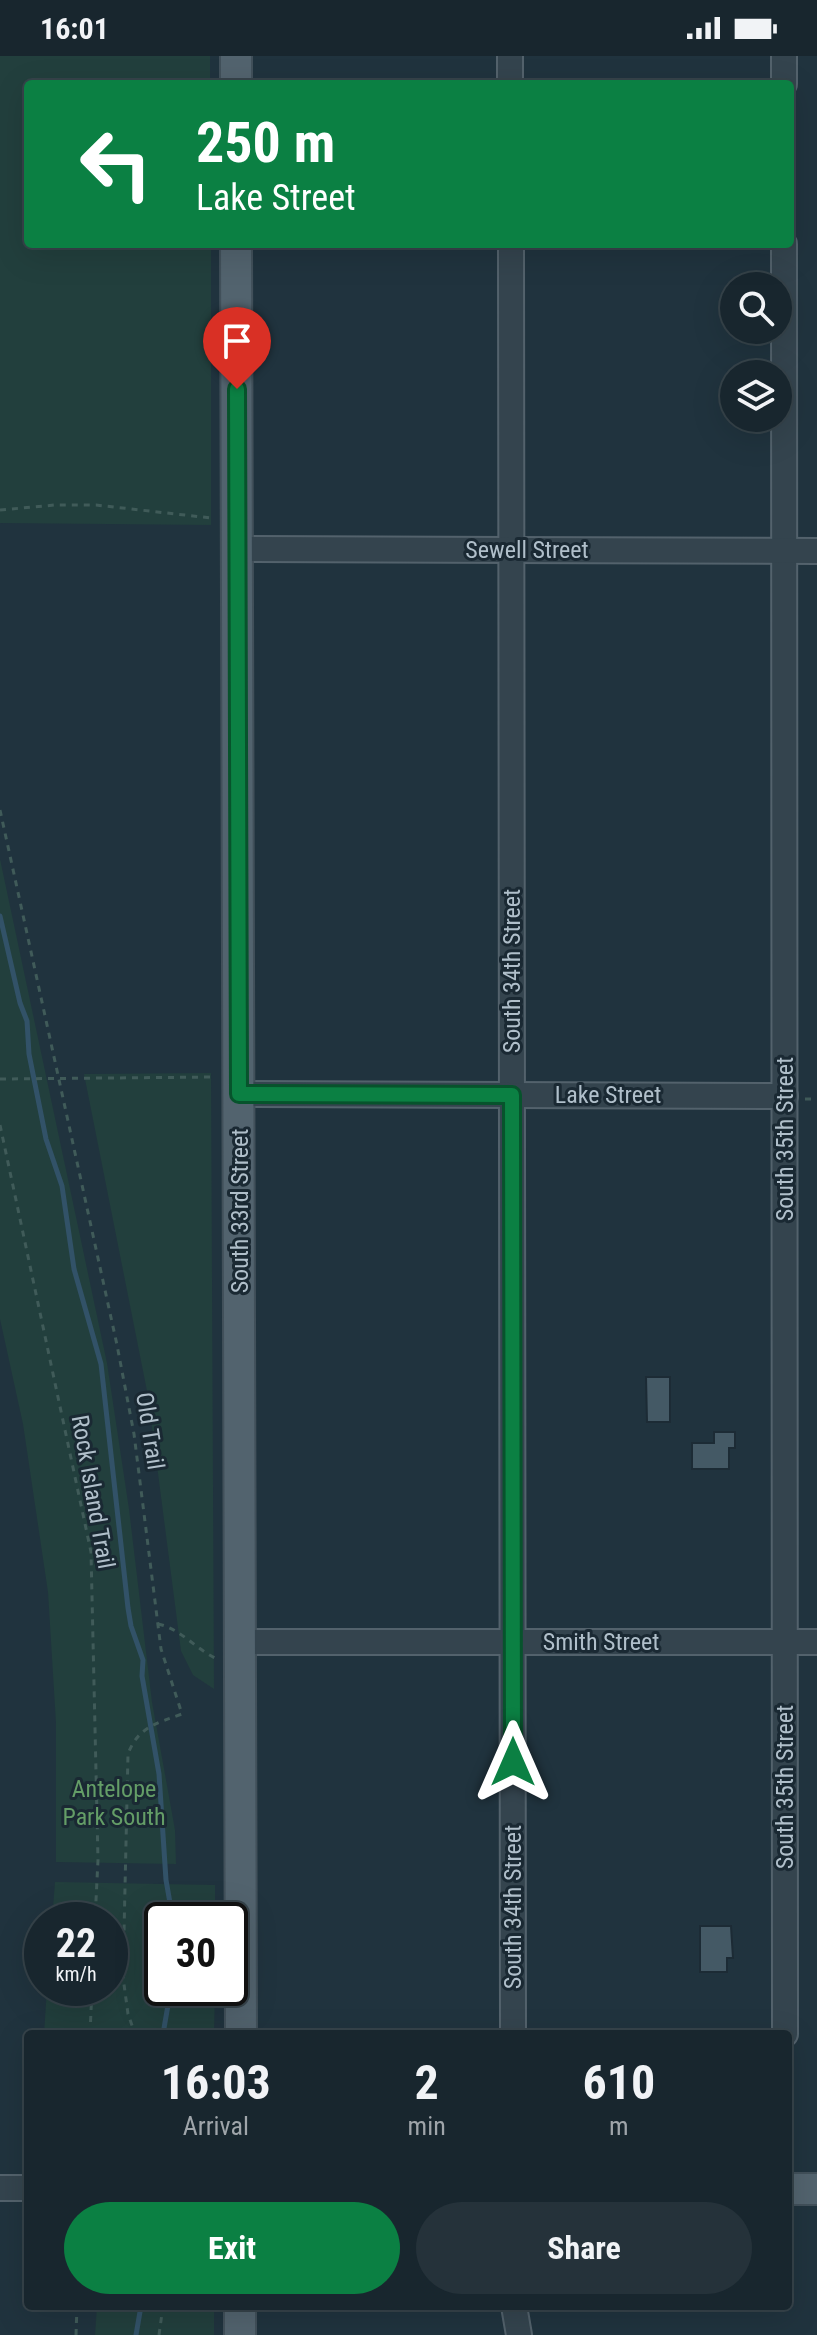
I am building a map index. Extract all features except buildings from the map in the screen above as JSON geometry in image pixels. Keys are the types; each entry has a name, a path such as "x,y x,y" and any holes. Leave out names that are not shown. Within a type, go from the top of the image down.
{"main road":[{"path":"236,56 236,80"},
{"name":"South 33rd Street","path":"236,248 241,2030"},
{"path":"792,2189 817,2189"},
{"path":"240,2310 240,2335"}],"street":[{"path":"510,56 510,80"},
{"path":"784,56 784,80"},
{"name":"South 34th Street","path":"511,248 513,2030"},
{"name":"South 35th Street","path":"784,248 785,2030"},
{"name":"Sewell Street","path":"237,542 511,550 817,551"},
{"name":"Lake Street","path":"239,1086 512,1095 785,1096"},
{"name":"Smith Street","path":"240,1651 513,1642 817,1642"},
{"path":"0,2188 24,2188"},
{"path":"515,2310 519,2335"}],"path":[{"path":"0,510 55,505 137,508 214,518 214,535 237,542"},
{"name":"Old Trail","path":"0,810 61,1078 134,1434 161,1649 182,1714 142,1730 133,1740 128,1754 123,1977 134,2030"},
{"path":"0,1079 61,1078 239,1086"},
{"name":"Rock Island Trail","path":"0,1125 91,1552 98,1860 96,1902"},
{"path":"158,1624 170,1626 199,1650 216,1659 240,1651"},
{"path":"90,2030 91,2006"},
{"path":"76,2335 77,2310"},
{"path":"159,2335 162,2310"}],"green space":[{"path":"0,56 210,56 210,80 24,80 24,248 211,248 211,525 0,523"},
{"name":"Antelope Park South","path":"0,859 107,1363 129,1509 152,1702 175,1830 176,1864 56,1862 56,1723 48,1592 23,1424 0,1319"},
{"path":"211,1073 214,1689 193,1675 181,1651 148,1396 84,1074"},
{"path":"55,1882 215,1885 215,1902 144,1902 144,2006 215,2006 214,2030 44,2030 46,2006 128,2006 128,1902 53,1902"},
{"path":"97,2310 214,2310 214,2335 95,2335"}],"waterway":[{"path":"0,916 27,1021 29,1054 46,1139 62,1186 74,1269 101,1364 128,1608 143,1660 142,1676 159,1774 170,1902"},
{"path":"164,2030 168,2006"},
{"path":"136,2335 140,2310"}],"route":[{"path":"237,389 239,1094 512,1095 513,1762"}]}
